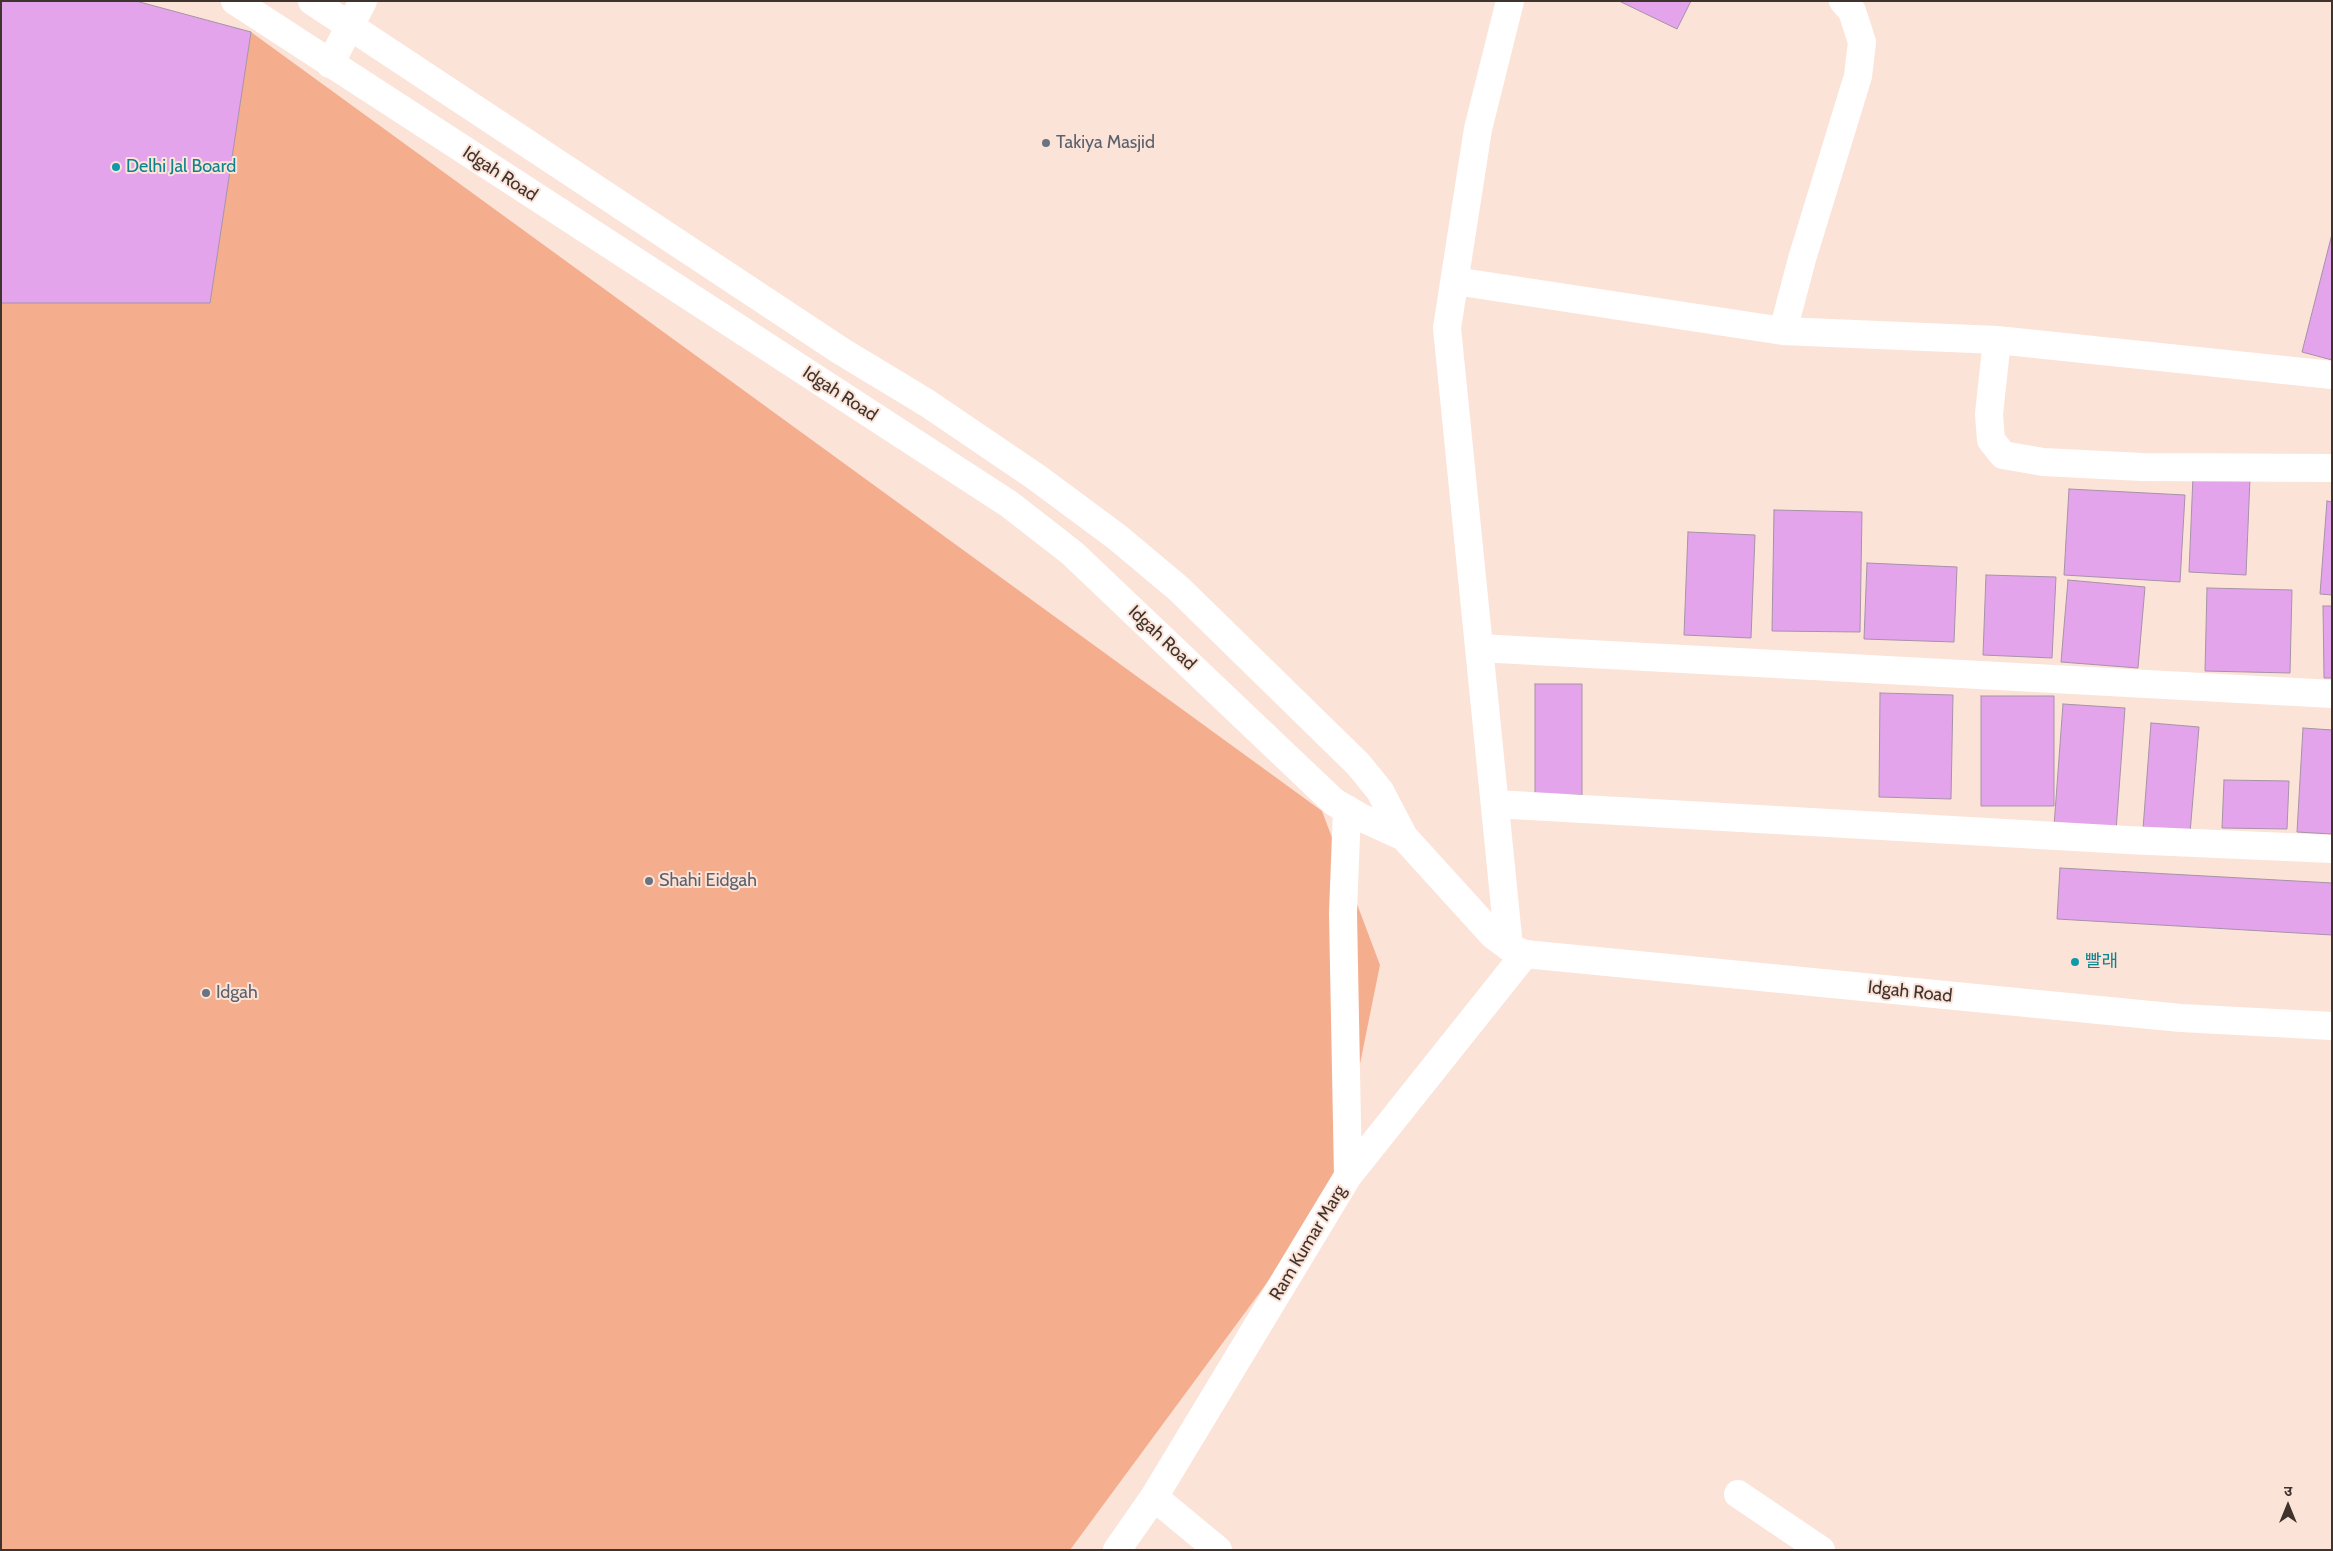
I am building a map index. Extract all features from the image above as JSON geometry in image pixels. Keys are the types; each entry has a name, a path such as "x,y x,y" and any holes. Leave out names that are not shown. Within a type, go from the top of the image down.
{"street":[{"name":"Idgah Road","path":"235,1 1009,504 1072,553 1334,802 1404,837"},
{"path":"312,1 841,351 927,403 1036,477 1117,537 1178,589 1358,764 1380,791 1404,837 1509,946"},
{"path":"330,64 363,1"},
{"path":"1509,946 1448,328 1478,129 1510,1"},
{"path":"1784,331 1802,259 1858,76 1862,42 1852,10 1844,1"},
{"path":"1455,281 1784,331 1997,340 2332,375"},
{"path":"1997,340 1989,414 1990,440 2003,455 2043,462 2142,468 2332,468"},
{"path":"1479,648 2332,694"},
{"path":"1495,804 2117,840 2332,849"},
{"path":"1346,809 1343,913 1348,1176"},
{"name":"Idgah Road","path":"1509,946 2171,1017 2332,1026"},
{"name":"Ram Kumar Marg","path":"1117,1550 1154,1496 1348,1176 1509,946"},
{"path":"1738,1494 1821,1550"},
{"path":"1154,1496 1218,1550"}],"shaded area":[{"name":"Shahi Eidgah","path":"251,32 1322,811 1380,965 1334,1192 1070,1550 1,1550 1,303 210,303"}],"building":[{"name":"Delhi Jal Board","path":"1,1 136,1 251,32 210,303 1,303"},
{"path":"1619,1 1691,1 1677,29"},
{"path":"2332,234 2332,360 2302,352"},
{"path":"2193,476 2250,478 2246,575 2189,572"},
{"path":"2069,489 2185,495 2180,582 2064,575"},
{"path":"2327,501 2332,502 2332,595 2320,594"},
{"path":"1774,510 1862,512 1860,632 1772,631"},
{"path":"1688,532 1755,535 1751,638 1684,635"},
{"path":"1867,563 1957,567 1954,642 1864,639"},
{"path":"1986,575 2056,577 2052,658 1983,655"},
{"path":"2068,580 2145,587 2138,668 2061,662"},
{"path":"2207,588 2292,590 2290,673 2205,671"},
{"path":"2323,606 2332,606 2332,678 2324,678"},
{"path":"1535,684 1582,684 1582,795 1535,795"},
{"path":"1880,693 1953,695 1951,799 1879,797"},
{"path":"1981,696 2054,696 2054,806 1981,806"},
{"path":"2063,704 2125,708 2116,831 2054,826"},
{"path":"2151,723 2199,727 2190,833 2143,829"},
{"path":"2303,728 2332,730 2332,834 2297,832"},
{"path":"2224,780 2289,781 2287,829 2222,828"},
{"path":"2060,868 2332,883 2332,935 2057,919"}],"place":[{"name":"Takiya Masjid","path":"1046,143"},
{"name":"Delhi Jal Board","path":"116,167"},
{"name":"Shahi Eidgah","path":"649,881"},
{"name":"빨래","path":"2075,962"},
{"name":"Idgah","path":"206,993"}]}
